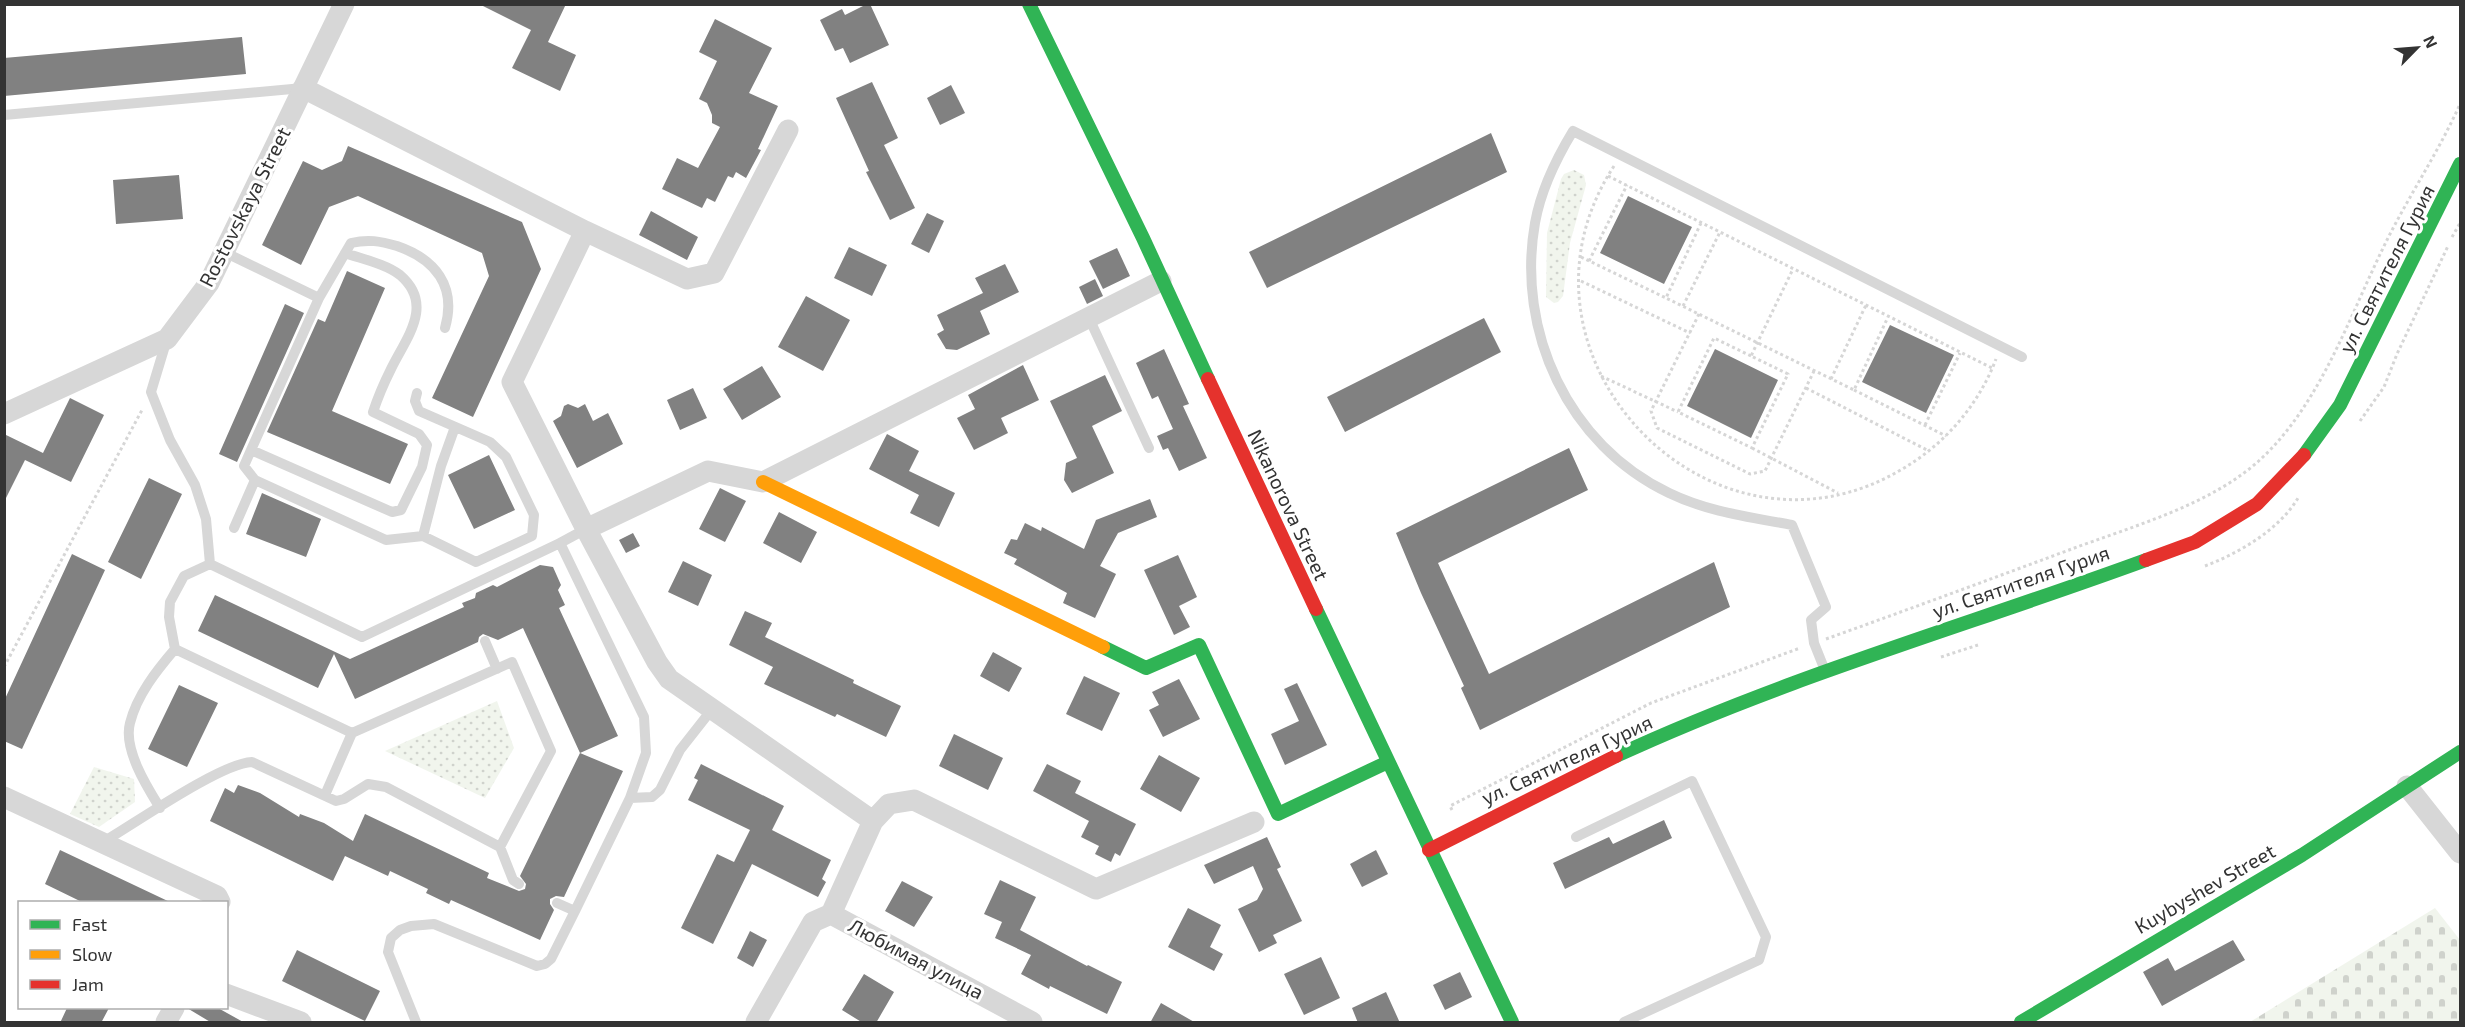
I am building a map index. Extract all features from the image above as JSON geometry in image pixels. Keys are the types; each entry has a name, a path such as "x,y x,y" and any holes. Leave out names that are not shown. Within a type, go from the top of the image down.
{"street":[{"name":"Rostovskaya Street","path":"4,414 167,339 209,283 344,4"},
{"name":"Nikanorova Street","path":"1029,4 1143,238 1161,281 1512,1023"},
{"path":"303,88 585,231 687,279 714,273 788,130"},
{"name":"ул. Святителя Гурия","path":"1429,850 1492,816 1618,756 1761,694 2195,542 2257,504 2303,456 2340,405 2460,164"},
{"path":"585,231 512,382 586,529 657,662 669,679 873,820"},
{"path":"763,482 1161,281"},
{"path":"586,529 708,471 763,482 1146,668 1199,645 1278,814 1388,762"},
{"path":"2407,786 2460,736"},
{"path":"2407,786 2460,752"},
{"path":"2407,786 2460,853"},
{"name":"Kuybyshev Street","path":"2021,1023 2087,981 2302,855 2407,786"},
{"path":"4,797 219,899"},
{"path":"756,1023 813,922 831,914 873,820 889,804 914,800 1096,889 1254,822"},
{"name":"Любимая улица","path":"831,914 1032,1023"},
{"path":"228,995 300,1023"},
{"path":"166,1023 173,1009"}],"lane":[{"path":"4,115 303,88"},
{"path":"1825,671 1814,643 1811,620 1826,607 1792,525 1714,510 1667,492 1645,480 1619,460 1589,430 1574,410 1550,366 1535,319 1530,270 1535,221 1541,197 1560,152 1573,131 2022,357"},
{"path":"417,393 415,401 419,411 490,442 506,457 534,515 532,536 476,562 423,536 386,540 255,480 244,466 319,298 351,243 367,239 411,251 425,259 443,279 449,315 445,328"},
{"path":"224,252 319,298"},
{"path":"252,450 392,512 400,510 422,467 427,445 419,434 373,412 391,369 413,328 418,305 414,290 399,274 345,253"},
{"path":"1089,318 1149,448"},
{"path":"167,339 151,392 170,440 195,485 206,519 210,564"},
{"path":"423,536 441,466 455,427"},
{"path":"234,528 255,480"},
{"path":"210,564 362,637 586,529"},
{"path":"416,1023 388,951 391,938 400,930 423,924 434,924 528,964 537,966 545,964 551,959 630,798 646,753 644,717 560,543"},
{"path":"160,808 138,770 130,743 129,724 147,686 175,649 168,617 170,602 184,576 210,564"},
{"path":"462,589 467,601"},
{"path":"485,641 497,669"},
{"path":"175,649 352,733"},
{"path":"325,795 352,733 513,662 551,751 500,847"},
{"path":"630,798 652,797 660,790 680,750 713,708"},
{"path":"103,842 220,772 242,763 261,765 336,801 344,800 368,784 378,784 500,847 513,880 519,884"},
{"path":"1576,837 1692,781 1766,937 1759,960 1624,1023"},
{"path":"557,903 574,911"}],"path":[{"path":"1454,815 1450,806 1651,703 2147,521 2210,493 2241,475 2265,456 2298,417 2316,387 2394,226 2460,104"},
{"path":"1622,154 1608,176 1588,223 1581,257 1583,324 1601,376 1626,417 1662,453 1706,480 1753,494 1777,498 1801,498 1839,494 1873,484 1895,474 1929,451 1968,411 1992,368 2000,346"},
{"path":"1608,176 1992,368"},
{"path":"1589,261 1627,185"},
{"path":"1666,298 1701,223"},
{"path":"1683,306 1720,232"},
{"path":"1581,257 1946,436"},
{"path":"1751,356 1793,269"},
{"path":"1580,280 1690,333"},
{"path":"1831,379 1866,305"},
{"path":"1700,314 1651,411 1657,428 1750,474 1765,471 1814,371"},
{"path":"1854,390 1889,316"},
{"path":"1678,412 1714,338 1788,374 1752,448"},
{"path":"1925,425 1960,353"},
{"path":"1601,376 1752,448 1839,494"},
{"path":"1806,388 1929,451"},
{"path":"4,667 151,392"}],"green space":[{"path":"1574,170 1584,175 1586,185 1570,243 1563,296 1554,303 1546,297 1547,233 1561,179 1564,174"},
{"path":"497,701 514,748 485,798 385,751"},
{"path":"94,767 134,779 135,802 99,827 70,814"},
{"path":"2435,908 2460,940 2460,1022 2250,1022"}],"building":[{"path":"479,4 566,4 548,42 576,55 560,91 512,68 531,30"},
{"path":"870,4 889,45 850,63 843,48 835,51 820,20 842,9 845,15"},
{"path":"715,19 772,48 749,93 778,106 758,149 761,150 746,178 736,172 733,178 728,176 715,202 707,198 702,208 662,189 677,158 698,168 720,127 712,123 712,115 707,103 699,99 717,61 699,52"},
{"path":"242,37 246,74 4,96 4,58"},
{"path":"872,82 898,138 884,145 915,208 890,220 866,172 869,171 836,98"},
{"path":"951,85 965,113 940,125 927,98"},
{"path":"1491,133 1507,172 1267,288 1249,252"},
{"path":"348,146 522,222 541,269 473,417 432,398 489,276 482,253 358,196 329,207 301,265 262,245 303,161 322,170 342,161"},
{"path":"179,175 183,219 116,224 113,180"},
{"path":"1628,196 1692,227 1664,284 1600,253"},
{"path":"651,211 698,237 687,260 639,235"},
{"path":"927,213 944,221 929,253 911,244"},
{"path":"849,247 887,265 872,296 834,278"},
{"path":"1117,248 1130,276 1103,289 1089,261"},
{"path":"1005,264 1019,292 980,311 990,334 957,350 946,349 937,334 944,330 937,315 983,293 975,278"},
{"path":"347,271 385,288 332,411 408,444 390,484 267,432 318,319 325,322"},
{"path":"1095,279 1103,296 1087,304 1079,287"},
{"path":"806,296 850,320 823,371 778,347"},
{"path":"285,304 304,313 237,462 219,454"},
{"path":"1484,318 1501,352 1345,432 1327,397"},
{"path":"1890,325 1954,355 1926,413 1862,382"},
{"path":"1164,349 1189,404 1183,406 1207,458 1179,471 1168,448 1163,450 1157,436 1173,429 1158,396 1152,399 1136,363"},
{"path":"1715,349 1778,380 1751,438 1687,406"},
{"path":"1023,365 1039,400 1001,418 1008,433 974,450 957,418 975,409 968,395"},
{"path":"762,366 781,397 742,420 723,389"},
{"path":"1105,375 1122,411 1092,426 1114,473 1072,493 1064,480 1066,463 1077,458 1050,401"},
{"path":"693,388 707,418 680,430 667,400"},
{"path":"70,398 104,415 71,482 25,460 4,502 4,434 43,453"},
{"path":"568,404 578,408 585,404 593,421 608,413 623,444 577,468 553,421 561,416 564,406"},
{"path":"887,434 919,451 909,471 955,493 939,527 910,513 919,495 869,469"},
{"path":"1569,448 1588,490 1438,563 1489,674 1714,562 1730,607 1480,730 1461,688 1464,686 1396,533"},
{"path":"489,455 515,510 474,529 448,475"},
{"path":"149,478 182,494 141,579 108,562"},
{"path":"720,488 746,501 725,542 699,529"},
{"path":"262,493 321,519 306,557 246,534"},
{"path":"1150,499 1157,517 1118,533 1100,566 1116,574 1095,618 1063,603 1067,593 1014,564 1017,559 1004,553 1011,539 1017,540 1025,523 1041,531 1042,527 1084,549 1096,520"},
{"path":"779,512 817,532 801,563 763,543"},
{"path":"633,533 640,546 626,553 619,540"},
{"path":"72,554 105,570 22,749 4,741 4,701"},
{"path":"1178,555 1197,597 1179,606 1190,627 1174,635 1144,570"},
{"path":"683,561 712,575 698,606 668,592"},
{"path":"540,565 553,567 561,585 558,590 565,605 559,608 618,736 580,753 523,628 498,640 483,634 479,637 478,642 355,699 334,654 318,688 198,631 215,595 350,659 464,607 462,603 475,598 476,593 493,585 497,587"},
{"path":"745,611 772,623 765,637 854,680 853,683 901,706 886,737 837,714 835,717 764,684 773,667 729,645"},
{"path":"993,652 1022,668 1009,692 980,676"},
{"path":"1084,676 1120,693 1102,731 1066,714"},
{"path":"1179,679 1200,719 1163,737 1149,710 1159,705 1152,692"},
{"path":"1297,683 1327,745 1285,765 1271,734 1299,721 1284,689"},
{"path":"179,685 218,703 187,767 148,749"},
{"path":"954,734 1003,758 988,790 939,766"},
{"path":"580,753 623,771 564,897 556,896 550,899 554,910 540,940 451,900 449,904 426,893 428,889 390,871 388,876 345,856 333,881 210,821 225,788 234,793 238,785 260,793 299,817 300,814 324,823 353,841 365,814 489,873 487,878 519,891 525,889 526,884 520,876"},
{"path":"1159,755 1200,778 1181,812 1140,789"},
{"path":"701,764 784,806 772,830 831,860 822,879 826,882 818,897 752,864 713,944 681,928 717,854 734,862 750,830 688,800 698,780 694,778"},
{"path":"1047,764 1081,781 1075,793 1136,824 1120,856 1115,853 1111,862 1095,854 1099,846 1081,837 1089,821 1033,791"},
{"path":"1664,820 1672,838 1565,889 1553,863 1609,837 1613,844"},
{"path":"1267,837 1281,867 1277,869 1302,921 1273,935 1277,943 1259,952 1238,909 1257,900 1263,889 1253,866 1214,884 1204,865"},
{"path":"60,850 168,901 80,901 45,884"},
{"path":"1376,850 1388,874 1362,887 1350,864"},
{"path":"1000,880 1036,897 1020,930 1122,982 1107,1014 1021,974 1031,955 995,938 1002,922 984,914"},
{"path":"902,881 933,897 914,927 885,911"},
{"path":"1188,908 1221,925 1210,947 1223,954 1214,971 1168,947"},
{"path":"750,931 767,940 753,967 737,958"},
{"path":"2233,940 2245,960 2162,1006 2143,972 2168,958 2175,971"},
{"path":"297,950 380,991 365,1021 282,981"},
{"path":"1321,957 1340,998 1304,1015 1284,974"},
{"path":"1460,972 1472,997 1445,1010 1433,985"},
{"path":"864,974 894,992 876,1023 863,1023 842,1010"},
{"path":"1386,992 1400,1023 1358,1023 1352,1008"},
{"path":"1161,1003 1196,1023 1150,1023"},
{"path":"67,1009 108,1009 101,1023 60,1023"},
{"path":"189,1009 220,1009 245,1023 212,1023"}],"traffic: fast":[{"path":"1029,4 1143,238 1208,379"},
{"path":"2304,455 2340,405 2460,164"},
{"path":"1616,756 1681,727 1813,676 2146,560"},
{"path":"1316,609 1512,1022"},
{"path":"1103,647 1146,668 1199,645 1278,814 1388,762"},
{"path":"2021,1022 2302,855 2460,752"}],"traffic: slow":[{"path":"763,482 1103,647"}],"traffic: jam":[{"path":"1208,379 1316,609"},
{"path":"2146,560 2195,542 2257,504 2304,455"},
{"path":"1429,850 1616,756"}]}
